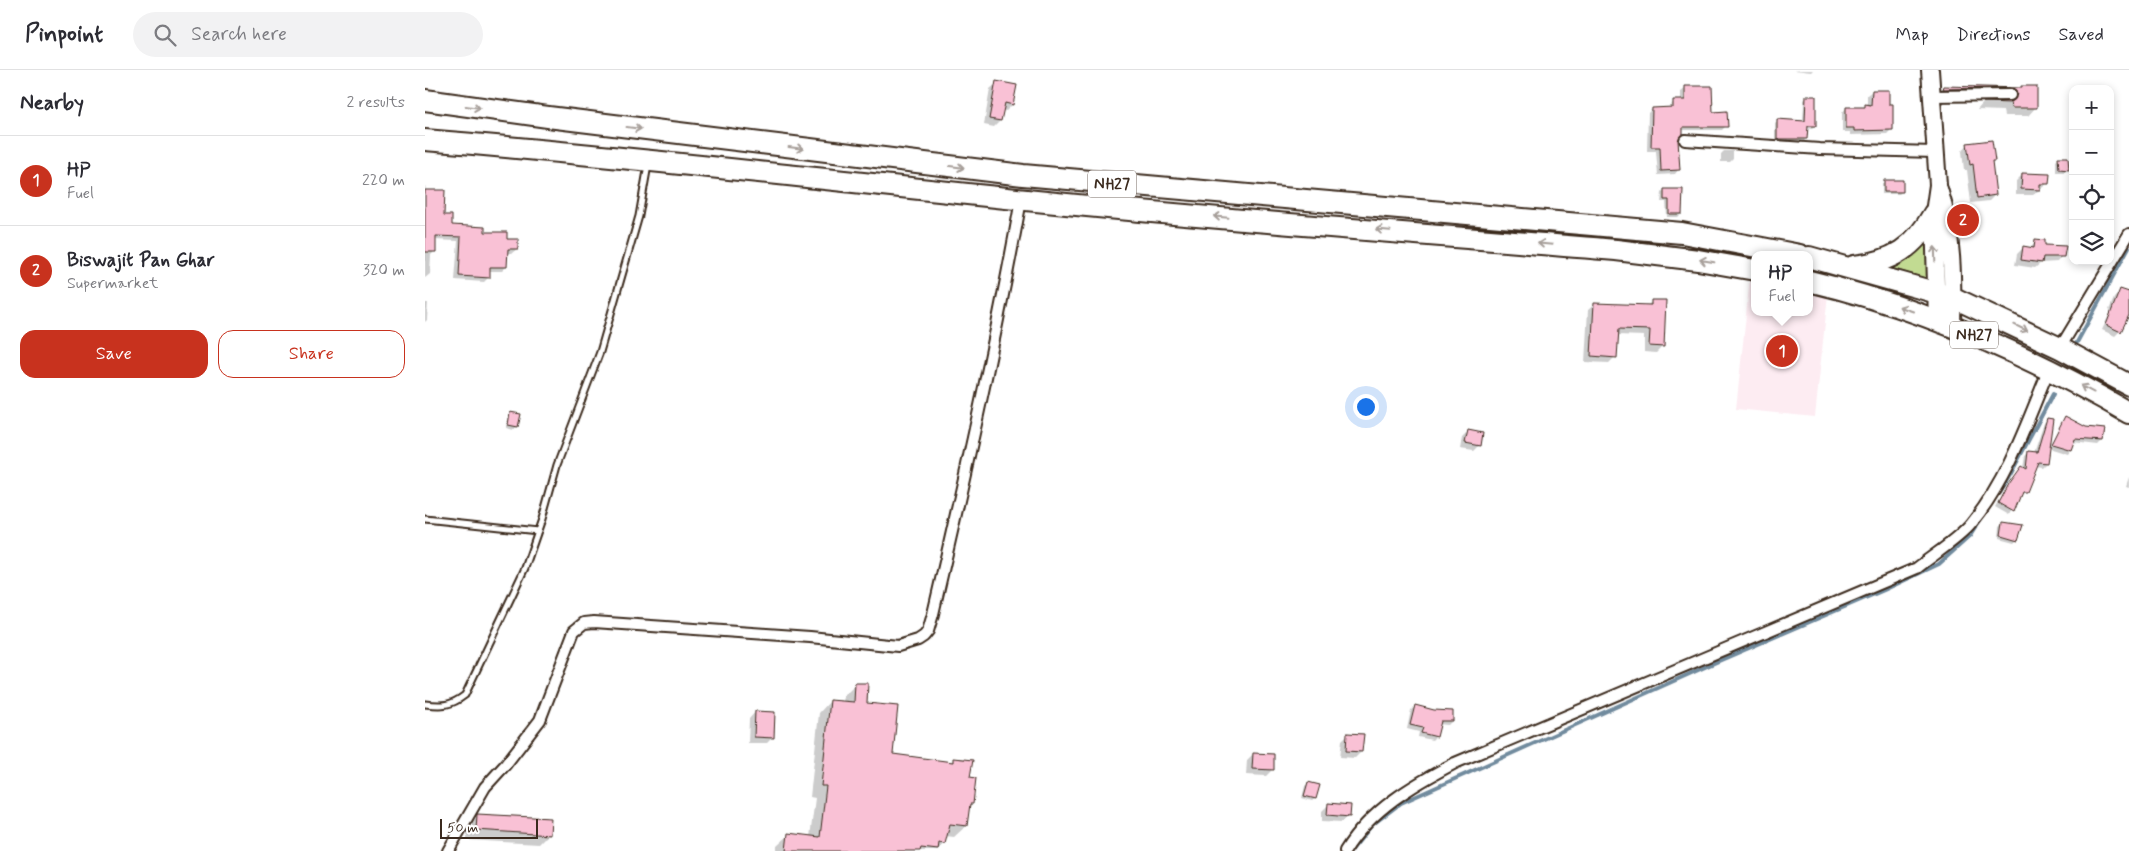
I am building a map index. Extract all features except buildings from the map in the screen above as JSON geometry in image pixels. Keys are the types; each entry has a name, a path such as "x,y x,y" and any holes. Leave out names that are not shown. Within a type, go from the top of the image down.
{"highway":[{"name":"NH27","path":"425,100 548,118 1023,175 1682,233 1779,251"},
{"name":"NH27","path":"425,140 649,160 1021,200 1616,250 1698,260 1751,269"},
{"path":"1847,267 1879,262 1901,252 1917,239 1934,213"},
{"name":"NH27","path":"1813,258 1945,295 2060,348 2129,385"},
{"name":"NH27","path":"1813,282 1845,290 1987,340 2049,369 2129,413"}],"main road":[{"path":"1930,70 1937,185 1934,213 1945,295"},
{"path":"1937,185 1945,210 1944,324"}],"street":[{"path":"1931,96 2009,95"},
{"path":"1685,140 1810,149 1935,152"},
{"path":"448,851 485,787 506,764 540,720 574,631 583,623 594,622 810,637 898,646 918,640 924,636 928,631 933,614 965,475 1005,292 1021,200"},
{"path":"2060,348 2129,234"},
{"path":"1345,851 1383,808 1409,787 1455,763 1917,568 1970,525 1989,498 2010,462 2049,369"}],"lane":[{"path":"425,704 445,706 456,702 465,695 525,568 538,532 557,465 600,352 639,216 649,160"},
{"path":"425,519 538,532"}],"shaded area":[{"path":"1750,277 1751,316 1813,316 1813,291 1828,294 1815,417 1736,409"}],"green space":[{"path":"1927,234 1928,279 1891,268 1890,266"}],"waterway":[{"path":"2075,346 2129,247"},
{"path":"1999,493 2053,394"},
{"path":"1351,851 1372,825 1401,803 1939,564 1970,536 1982,517"}],"place":[{"name":"Biswajit Pan Ghar","path":"1963,220"},
{"name":"HP","path":"1782,351"}]}
